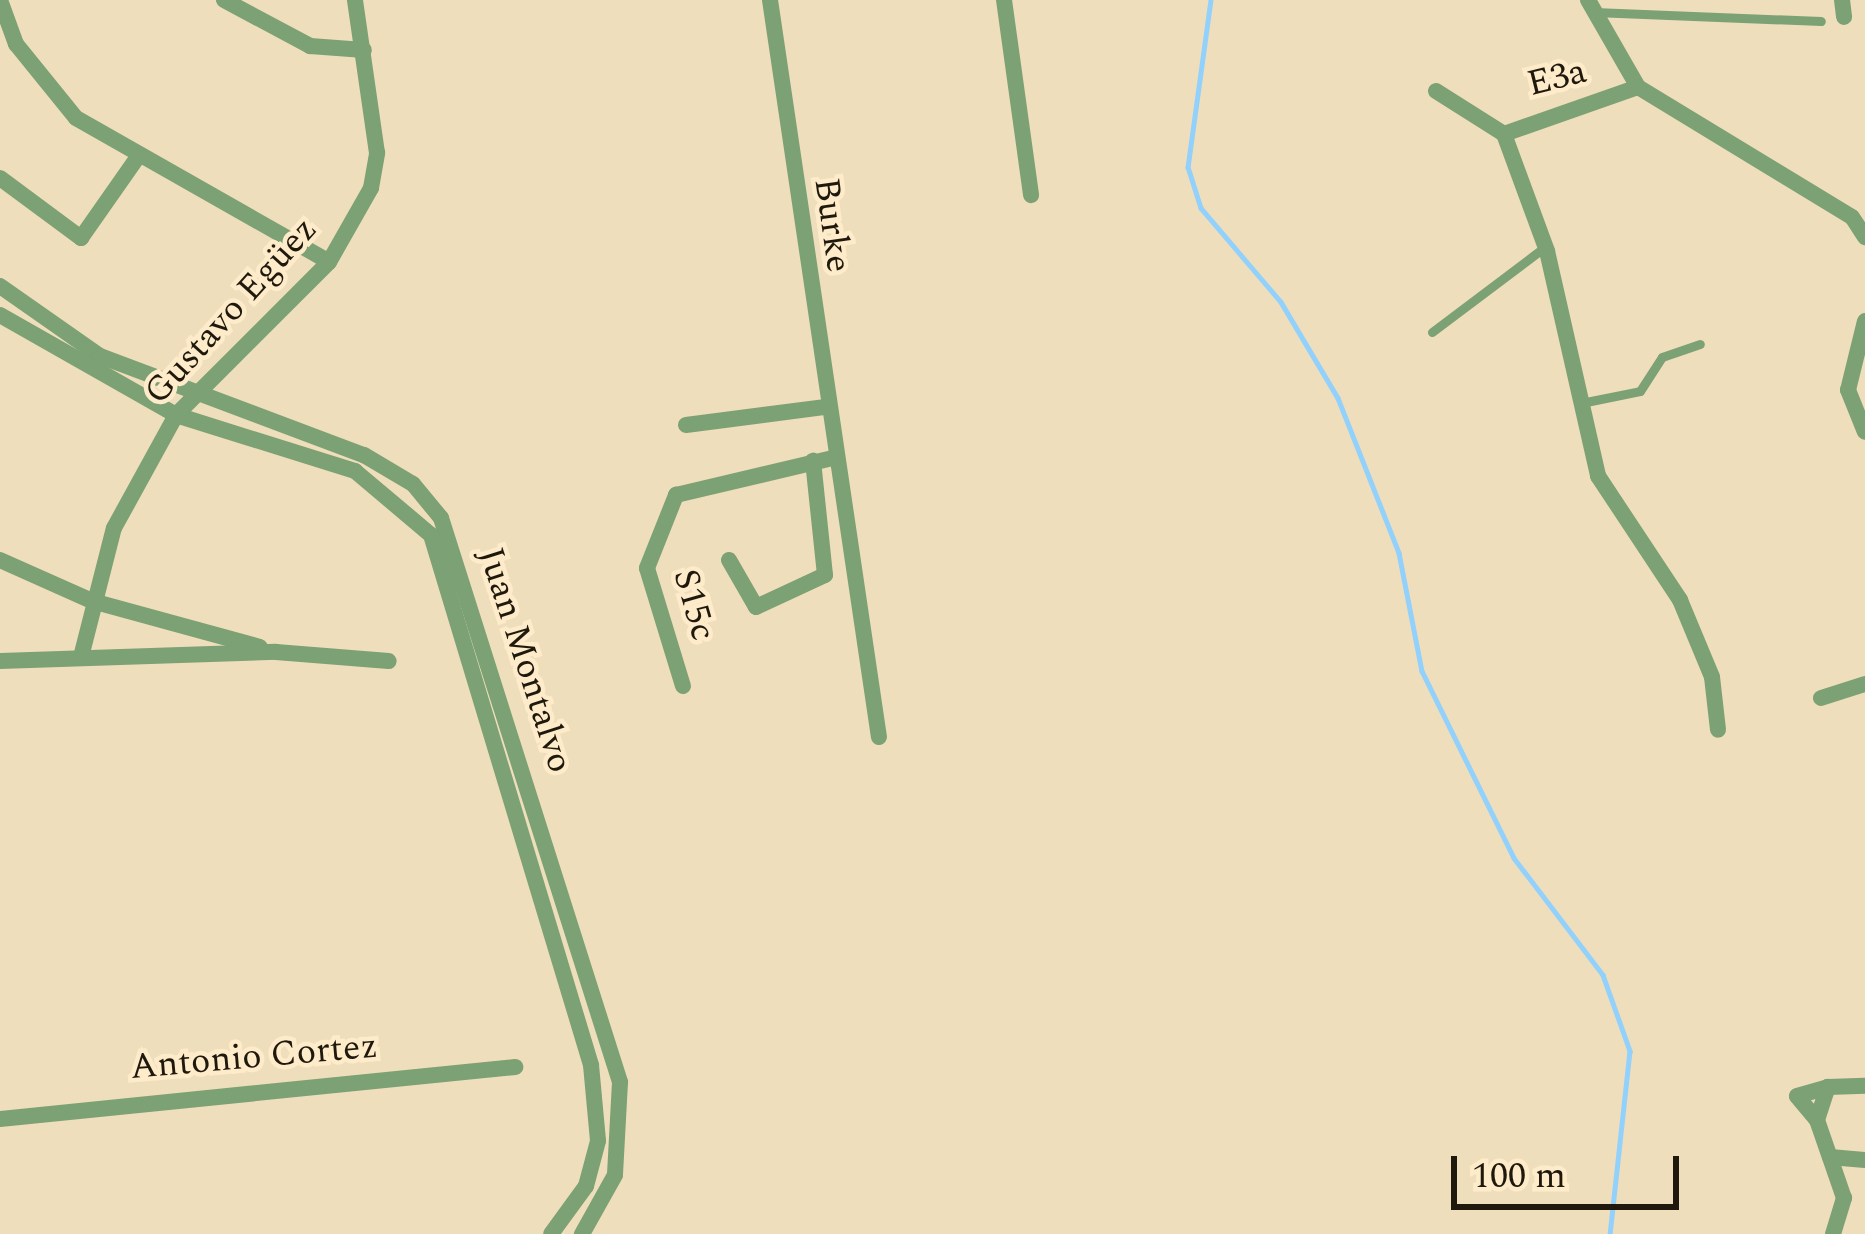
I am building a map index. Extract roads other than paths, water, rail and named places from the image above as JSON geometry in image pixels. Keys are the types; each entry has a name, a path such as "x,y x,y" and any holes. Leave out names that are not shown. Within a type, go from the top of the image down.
{"street":[{"path":"0,0 16,44 76,118 137,158 329,262"},
{"path":"224,0 310,46 364,50"},
{"name":"Gustavo Egüez","path":"81,657 114,528 176,415 329,262 371,188 377,152 355,0"},
{"name":"Burke","path":"770,0 824,407 879,737"},
{"path":"1004,0 1031,195"},
{"path":"1591,6 1638,87 1858,218 1865,237"},
{"name":"E3a","path":"1436,91 1504,134 1638,87"},
{"path":"1504,134 1545,247 1581,403 1610,501 1680,600 1706,659 1718,730"},
{"path":"0,178 81,238 137,158"},
{"name":"Juan Montalvo","path":"0,286 100,356 413,484 441,518 620,1082 616,1174 582,1234"},
{"name":"Juan Montalvo","path":"0,315 176,415 355,471 396,496 430,535 468,604 591,1065 598,1141 586,1186 551,1234"},
{"path":"1865,321 1848,390 1865,432"},
{"path":"686,425 824,407"},
{"name":"S15c","path":"682,686 647,568 676,495 833,458"},
{"path":"729,560 756,607 825,575 813,461"},
{"path":"0,560 92,601 276,652"},
{"path":"0,661 276,652 389,661"},
{"path":"1821,698 1865,684"},
{"name":"Antonio Cortez","path":"0,1119 515,1067"},
{"path":"1832,1234 1844,1198 1817,1120 1797,1096 1865,1086"},
{"path":"1817,1120 1828,1088"},
{"path":"1830,1157 1865,1160"}],"lane":[{"path":"1591,6 1821,21"},
{"path":"1432,332 1545,247"},
{"path":"1581,403 1640,391 1662,357 1700,344"}],"waterway":[{"path":"1211,0 1188,167 1201,208 1281,302 1338,398 1399,553 1422,671 1514,858 1603,975 1630,1051 1610,1234"}]}
